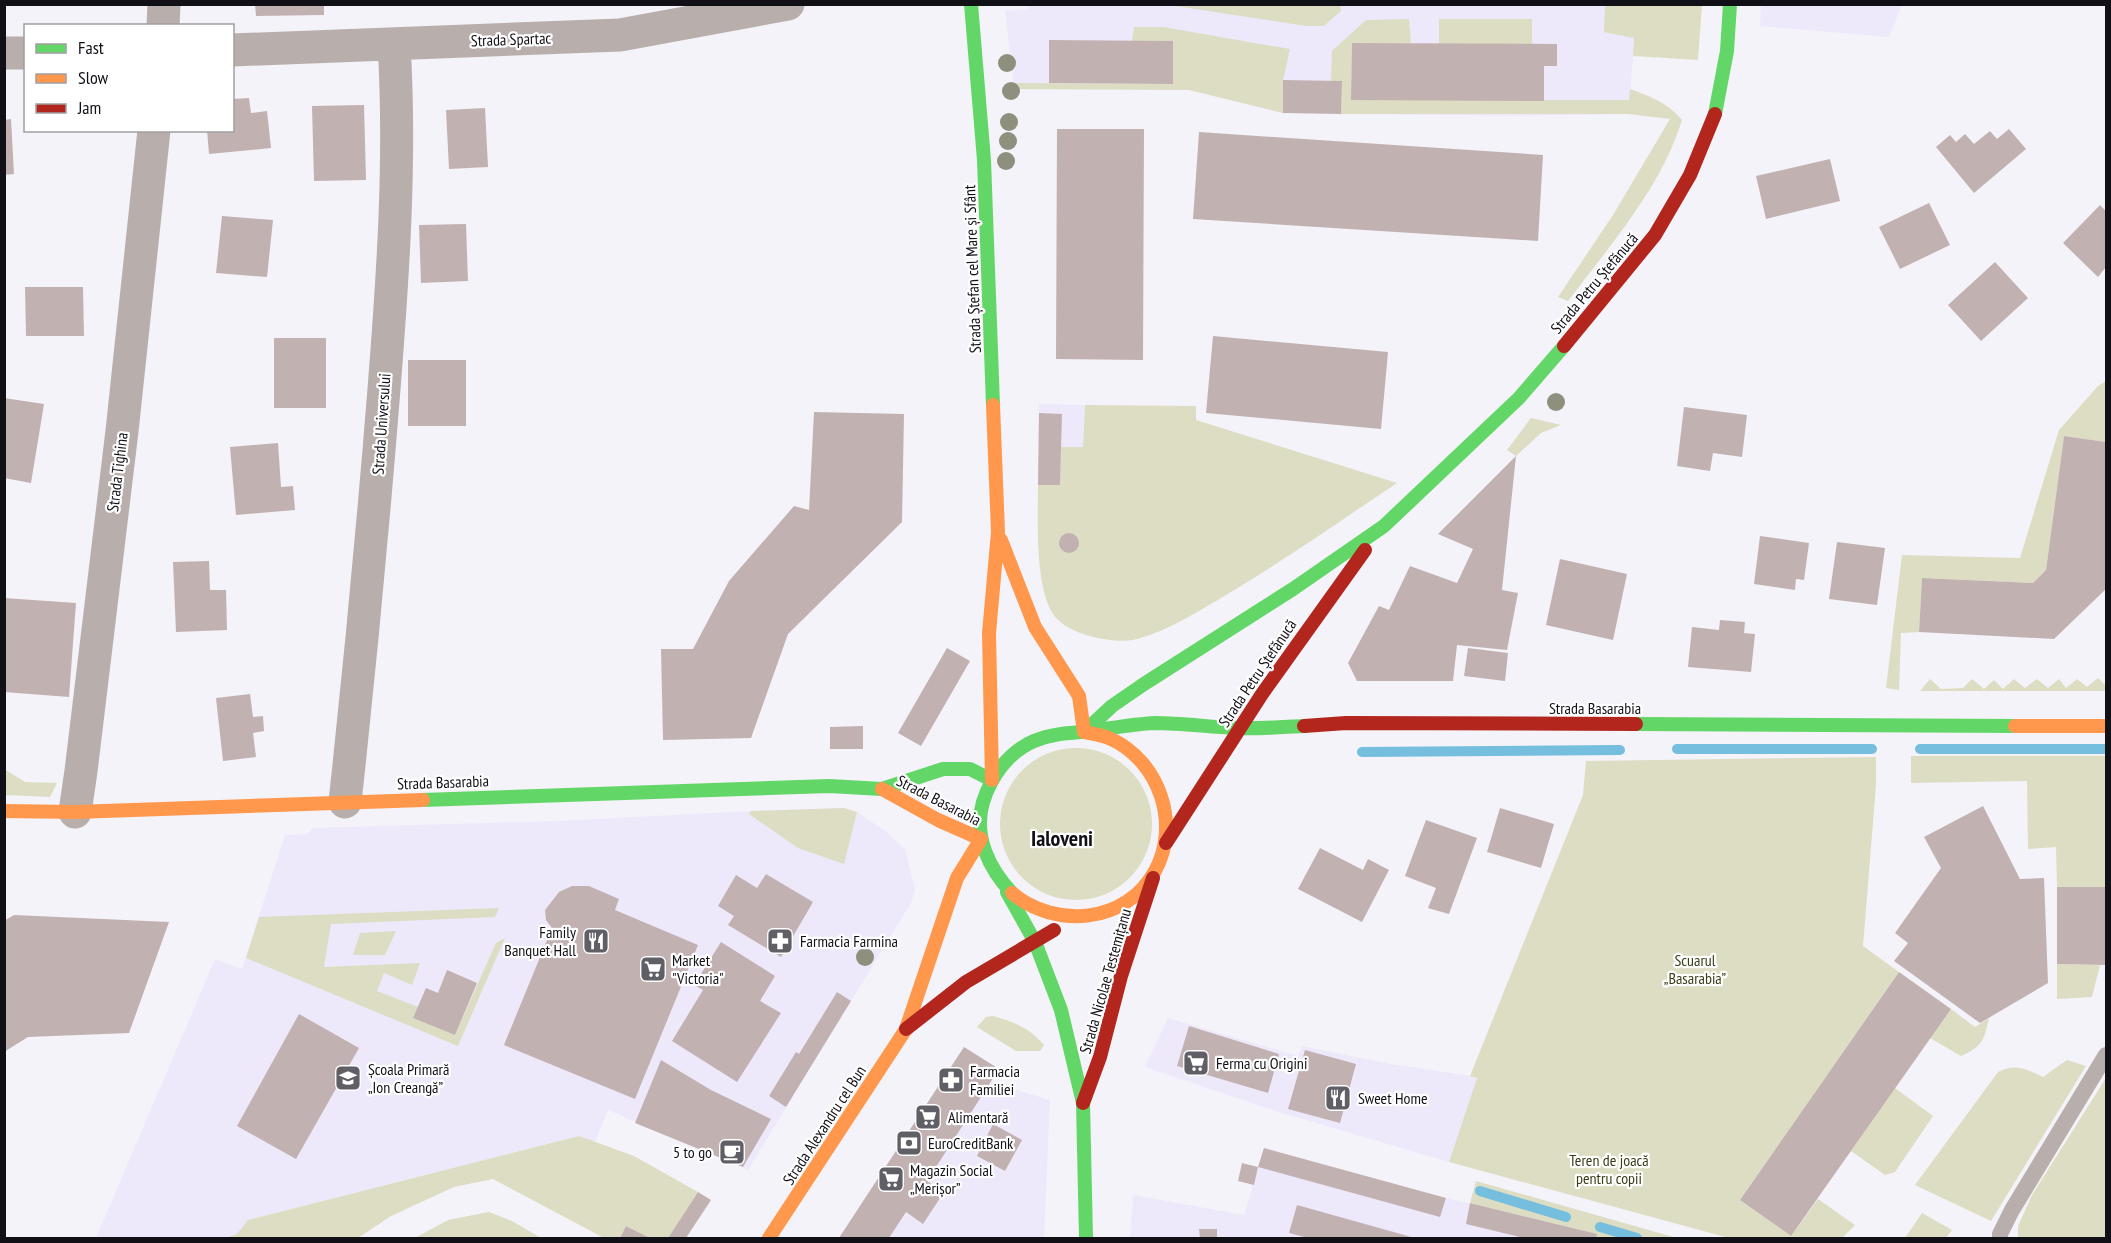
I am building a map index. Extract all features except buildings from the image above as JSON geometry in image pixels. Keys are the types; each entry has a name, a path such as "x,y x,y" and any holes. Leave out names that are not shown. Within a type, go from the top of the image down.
{"main road":[{"name":"Strada Ștefan cel Mare și Sfânt","path":"971,4 984,160 998,532 989,633 992,780"},
{"name":"Strada Petru Ștefănucă","path":"1084,732 1112,706 1144,684 1293,589 1384,526 1519,398 1655,235 1690,175 1714,117 1727,51 1730,4"},
{"name":"Strada Petru Ștefănucă","path":"1166,843 1239,728 1317,613 1384,526"},
{"name":"Strada Ștefan cel Mare și Sfânt","path":"998,532 1035,627 1079,696 1084,732"},
{"name":"Strada Basarabia","path":"1084,732 1109,739 1124,747 1149,770 1162,792 1167,817 1166,843 1157,868 1142,889 1122,906 1097,916 1071,918 1047,915 1024,904 1005,888 989,865 981,839 982,809 992,780 1004,762 1021,747 1040,738 1062,732 1084,732 1143,723 1239,728 1346,723 2106,726"},
{"name":"Strada Basarabia","path":"4,811 75,812 829,786 882,789 943,769 970,769 992,780"},
{"name":"Strada Basarabia","path":"882,789 938,820 981,839"},
{"name":"Strada Alexandru cel Bun","path":"769,1239 906,1029 957,879 981,839"},
{"name":"Strada Nicolae Testemițanu","path":"1083,1103 1101,1057 1120,976 1157,868"},
{"name":"Strada Nicolae Testemițanu","path":"1005,888 1035,942 1061,1010 1083,1103 1086,1239"},
{"name":"Strada Alexandru cel Bun","path":"906,1029 966,982 1071,918"}],"street":[{"path":"163,24 164,4"},
{"name":"Strada Spartac","path":"234,50 620,35 788,4"},
{"name":"Strada Universului","path":"345,802 375,510 392,287 397,92 394,44"},
{"path":"4,53 24,53"},
{"name":"Strada Tighina","path":"75,812 120,442 154,132"}],"lane":[{"path":"2000,1239 2000,1234 2012,1210 2106,1055"}],"shaded area":[{"path":"1027,4 1698,5 1635,38 1628,114 1514,116 1283,113 1189,90 1014,89 1005,11 1028,9"},
{"path":"1761,4 1902,5 1889,37 1760,26"},
{"path":"1039,404 1085,405 1083,448 1060,485 1038,485"},
{"path":"844,808 857,812 885,831 905,849 915,890 912,901 748,1170 608,1110 595,1142 579,1136 248,1220 237,1234 225,1238 96,1238 215,959 242,969 285,835 308,834 313,828 557,821"},
{"path":"1168,1018 1298,1056 1302,1046 1391,1064 1477,1077 1449,1162 1282,1113 1145,1067"},
{"path":"964,1047 999,1069 991,1082 1050,1100 1044,1238 839,1238"},
{"path":"1264,1148 1446,1198 1597,1234 1596,1238 1130,1238 1133,1195 1244,1215"}],"green space":[{"path":"1340,4 1341,11 1324,26 1306,26 1169,5"},
{"path":"1605,5 1702,5 1698,60 1633,56 1634,38 1604,32"},
{"path":"1409,19 1411,43 1352,43 1351,100 1629,100 1630,89 1652,97 1682,120 1673,145 1648,192 1568,301 1558,297 1613,215 1670,119 1628,114 1341,114 1342,82 1331,81 1332,51 1366,20"},
{"path":"1439,19 1532,19 1532,44 1439,44"},
{"path":"1134,27 1163,27 1290,49 1283,80 1283,113 1189,90 1014,89 1013,83 1173,84 1173,41 1132,41"},
{"path":"2106,381 2106,442 2064,436 2046,570 2033,583 1922,578 1919,632 1901,633 1899,690 1886,688 1902,555 2020,558 2059,430 2098,386"},
{"path":"1085,405 1196,406 1196,420 1397,483 1270,568 1172,626 1128,641 1094,637 1063,624 1056,618 1049,606 1041,573 1038,535 1038,485 1060,485 1061,447 1083,447"},
{"path":"1531,418 1561,425 1541,433 1516,456 1507,450"},
{"path":"2098,678 2106,686 2106,691 1920,691 1930,679 1941,689 1963,688 1972,679 1984,689 1994,680 2003,689 2014,679 2025,688 2037,679 2048,688 2059,679 2066,688 2077,679 2087,687"},
{"path":"1076,748 1091,749 1105,754 1130,770 1146,795 1151,809 1151,839 1146,853 1130,878 1105,894 1091,899 1076,900 1061,899 1047,894 1022,878 1006,853 1001,839 1000,824 1001,809 1006,795 1022,770 1047,754 1061,749"},
{"path":"1911,756 2106,756 2106,887 2057,887 2056,847 2028,849 2027,781 1911,783"},
{"name":"Scuarul „Basarabia”","path":"1876,757 1876,785 1863,946 1899,972 1740,1200 1791,1236 1818,1199 1855,1225 1842,1238 1729,1238 1449,1162 1477,1078 1470,1076 1583,795 1586,761"},
{"path":"4,769 25,782 57,783 50,797 5,795"},
{"path":"844,808 857,812 844,864 798,848 749,814 751,811"},
{"path":"499,908 495,917 331,924 324,967 420,963 412,985 384,973 377,991 418,1007 414,1018 455,1035 496,943 505,938 458,1046 246,958 259,917"},
{"path":"396,931 385,955 353,955 360,933"},
{"path":"2057,964 2100,965 2092,997 2057,999"},
{"path":"1951,1009 1975,1027 1989,1018 1981,1042 1961,1056 1930,1038"},
{"path":"993,1016 1021,1026 1044,1045 1040,1051 1016,1051 977,1027 986,1017"},
{"path":"2067,1060 2086,1066 1991,1221 1915,1185 1998,1072 2016,1068 2043,1077"},
{"path":"2106,1078 2106,1238 2018,1238 2018,1226 2032,1195"},
{"path":"1895,1088 1933,1116 1895,1172 1885,1175 1851,1151"},
{"path":"579,1136 634,1156 698,1192 668,1238 650,1238 626,1226 620,1238 604,1238 493,1179 454,1187 391,1216 358,1238 225,1238 237,1234 248,1220"},
{"path":"1476,1181 1677,1238 1596,1238 1596,1234 1470,1203"},
{"path":"489,1212 512,1221 541,1238 415,1238 448,1220"},
{"path":"1922,1213 1952,1230 1946,1238 1905,1238"}],"waterway":[{"path":"1677,749 1872,749"},
{"path":"1920,749 2106,749"},
{"path":"1362,752 1620,750"},
{"path":"1480,1191 1566,1217"},
{"path":"1600,1227 1637,1238"}],"traffic: fast":[{"path":"971,4 984,160 993,405"},
{"path":"1715,114 1727,51 1730,4"},
{"path":"1084,732 1112,706 1144,684 1293,589 1384,526 1519,398 1564,346"},
{"path":"1012,893 996,873 985,851 980,815 986,793 996,775 1002,766 1025,746 1041,738 1055,735 1155,723 1245,728 1304,726"},
{"path":"1636,724 2015,726"},
{"path":"423,800 829,786 882,789 943,769 970,769 992,780"},
{"path":"1007,892 1035,942 1061,1010 1083,1103 1086,1238"}],"traffic: slow":[{"path":"992,780 989,633 998,532 993,405"},
{"path":"1001,540 1035,627 1079,696 1084,732"},
{"path":"2015,726 2106,726"},
{"path":"1012,893 1029,905 1048,912 1068,916 1089,915 1108,911 1126,902 1142,889 1155,871 1163,853 1166,834 1161,796 1153,778 1142,762 1128,749 1108,738 1084,732"},
{"path":"882,789 938,820 981,839"},
{"path":"4,811 75,812 423,800"},
{"path":"769,1238 906,1029 957,878 981,839"}],"traffic: jam":[{"path":"1564,346 1655,235 1690,175 1715,114"},
{"path":"1166,843 1262,694 1365,550"},
{"path":"1304,726 1346,723 1636,724"},
{"path":"1083,1103 1100,1057 1121,976 1153,878"},
{"path":"906,1029 966,982 1054,930"}],"place":[{"name":"Family Banquet Hall","path":"596,941"},
{"name":"Farmacia Farmina","path":"780,941"},
{"name":"Market \"Victoria\"","path":"653,969"},
{"name":"Ferma cu Origini","path":"1196,1063"},
{"name":"Școala Primară „Ion Creangă”","path":"348,1078"},
{"name":"Farmacia Familiei","path":"951,1080"},
{"name":"Sweet Home","path":"1338,1098"},
{"name":"Alimentară","path":"928,1117"},
{"name":"EuroCreditBank","path":"909,1143"},
{"name":"5 to go","path":"732,1152"},
{"name":"Magazin Social „Merișor”","path":"891,1179"}],"district":[{"name":"Ialoveni","path":"1062,838"}],"park label":[{"name":"Teren de joacă pentru copii","path":"1609,1169"}]}
